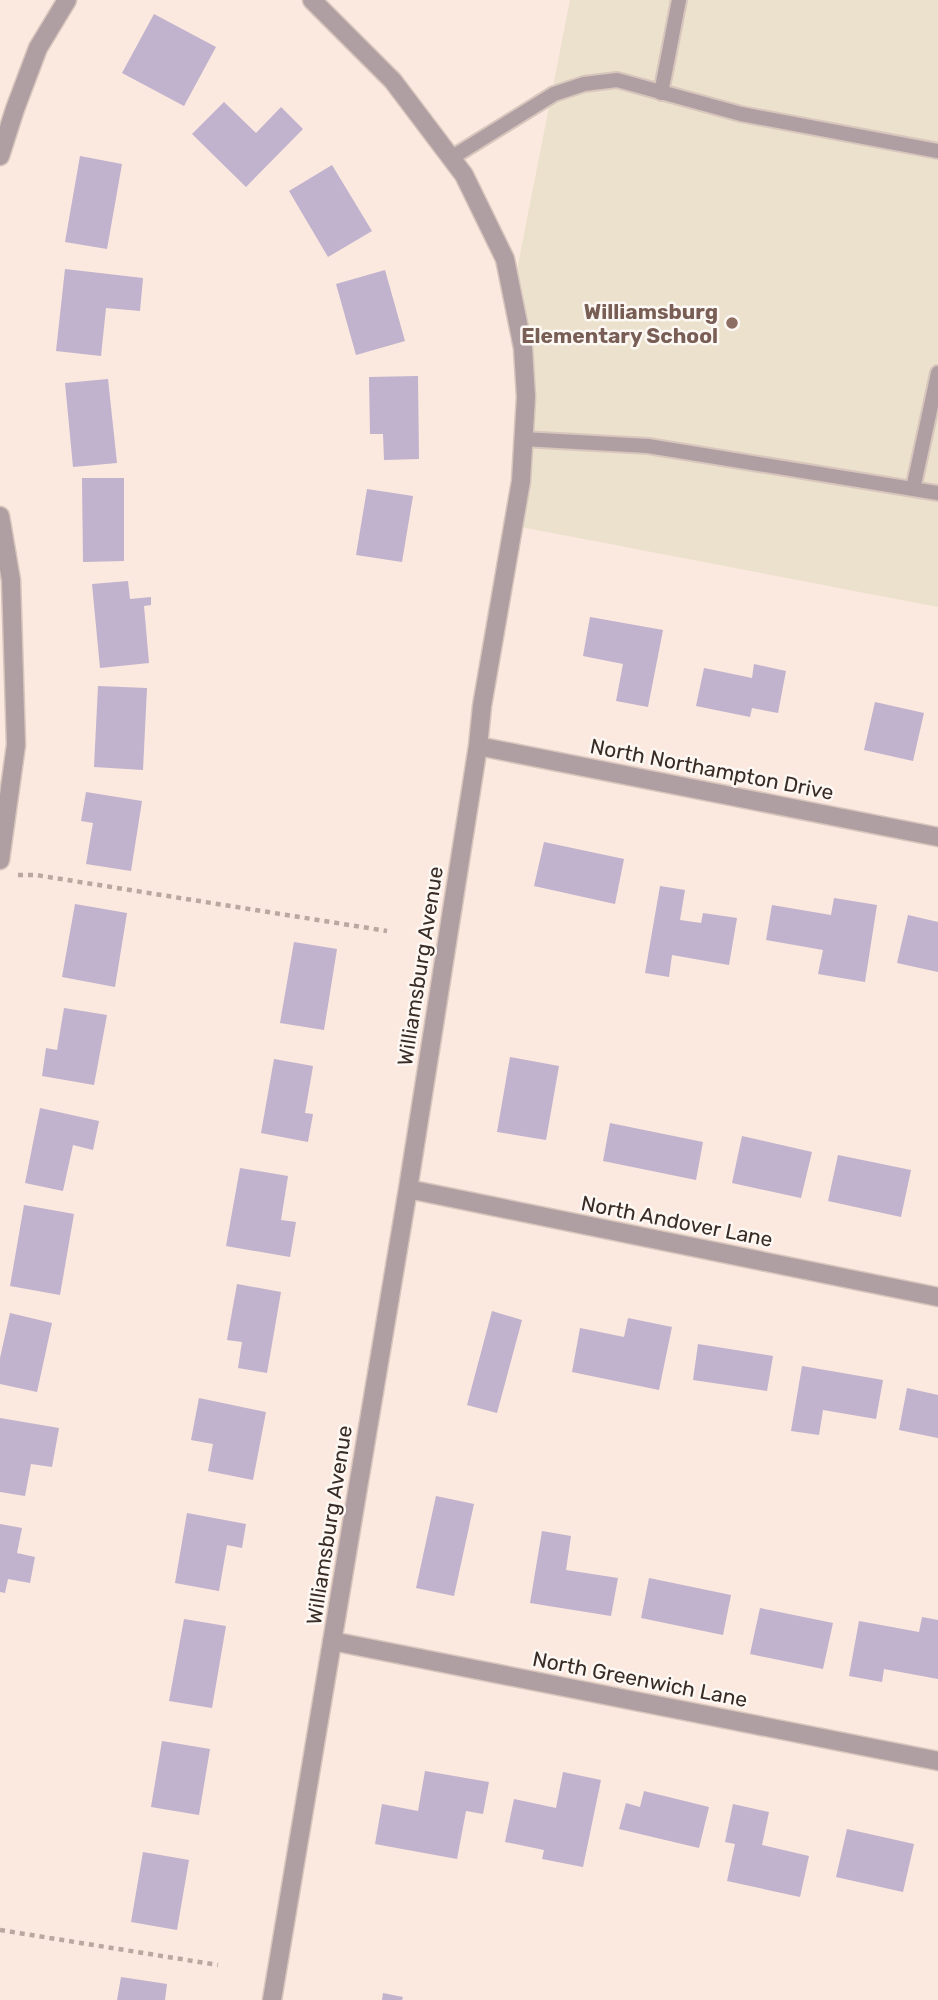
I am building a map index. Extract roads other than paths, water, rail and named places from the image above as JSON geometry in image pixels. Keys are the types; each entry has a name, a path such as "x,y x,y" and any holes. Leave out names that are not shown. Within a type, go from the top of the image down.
{"street":[{"path":"0,156 38,48 67,0"},
{"name":"Williamsburg Avenue","path":"272,2000 408,1189 478,747 482,706 521,481 526,397 523,348 505,259 464,175 393,81 312,0"},
{"path":"0,516 11,580 16,745 0,860"},
{"name":"North Northampton Drive","path":"478,747 938,837"},
{"name":"North Andover Lane","path":"408,1189 938,1297"},
{"name":"North Greenwich Lane","path":"332,1641 938,1761"}],"lane":[{"path":"661,93 679,0"},
{"path":"451,158 554,93 584,84 617,80 741,114 938,151"},
{"path":"913,489 938,373"},
{"path":"523,439 649,446 938,493"}],"place":[{"name":"Williamsburg Elementary School","path":"732,323"}]}
